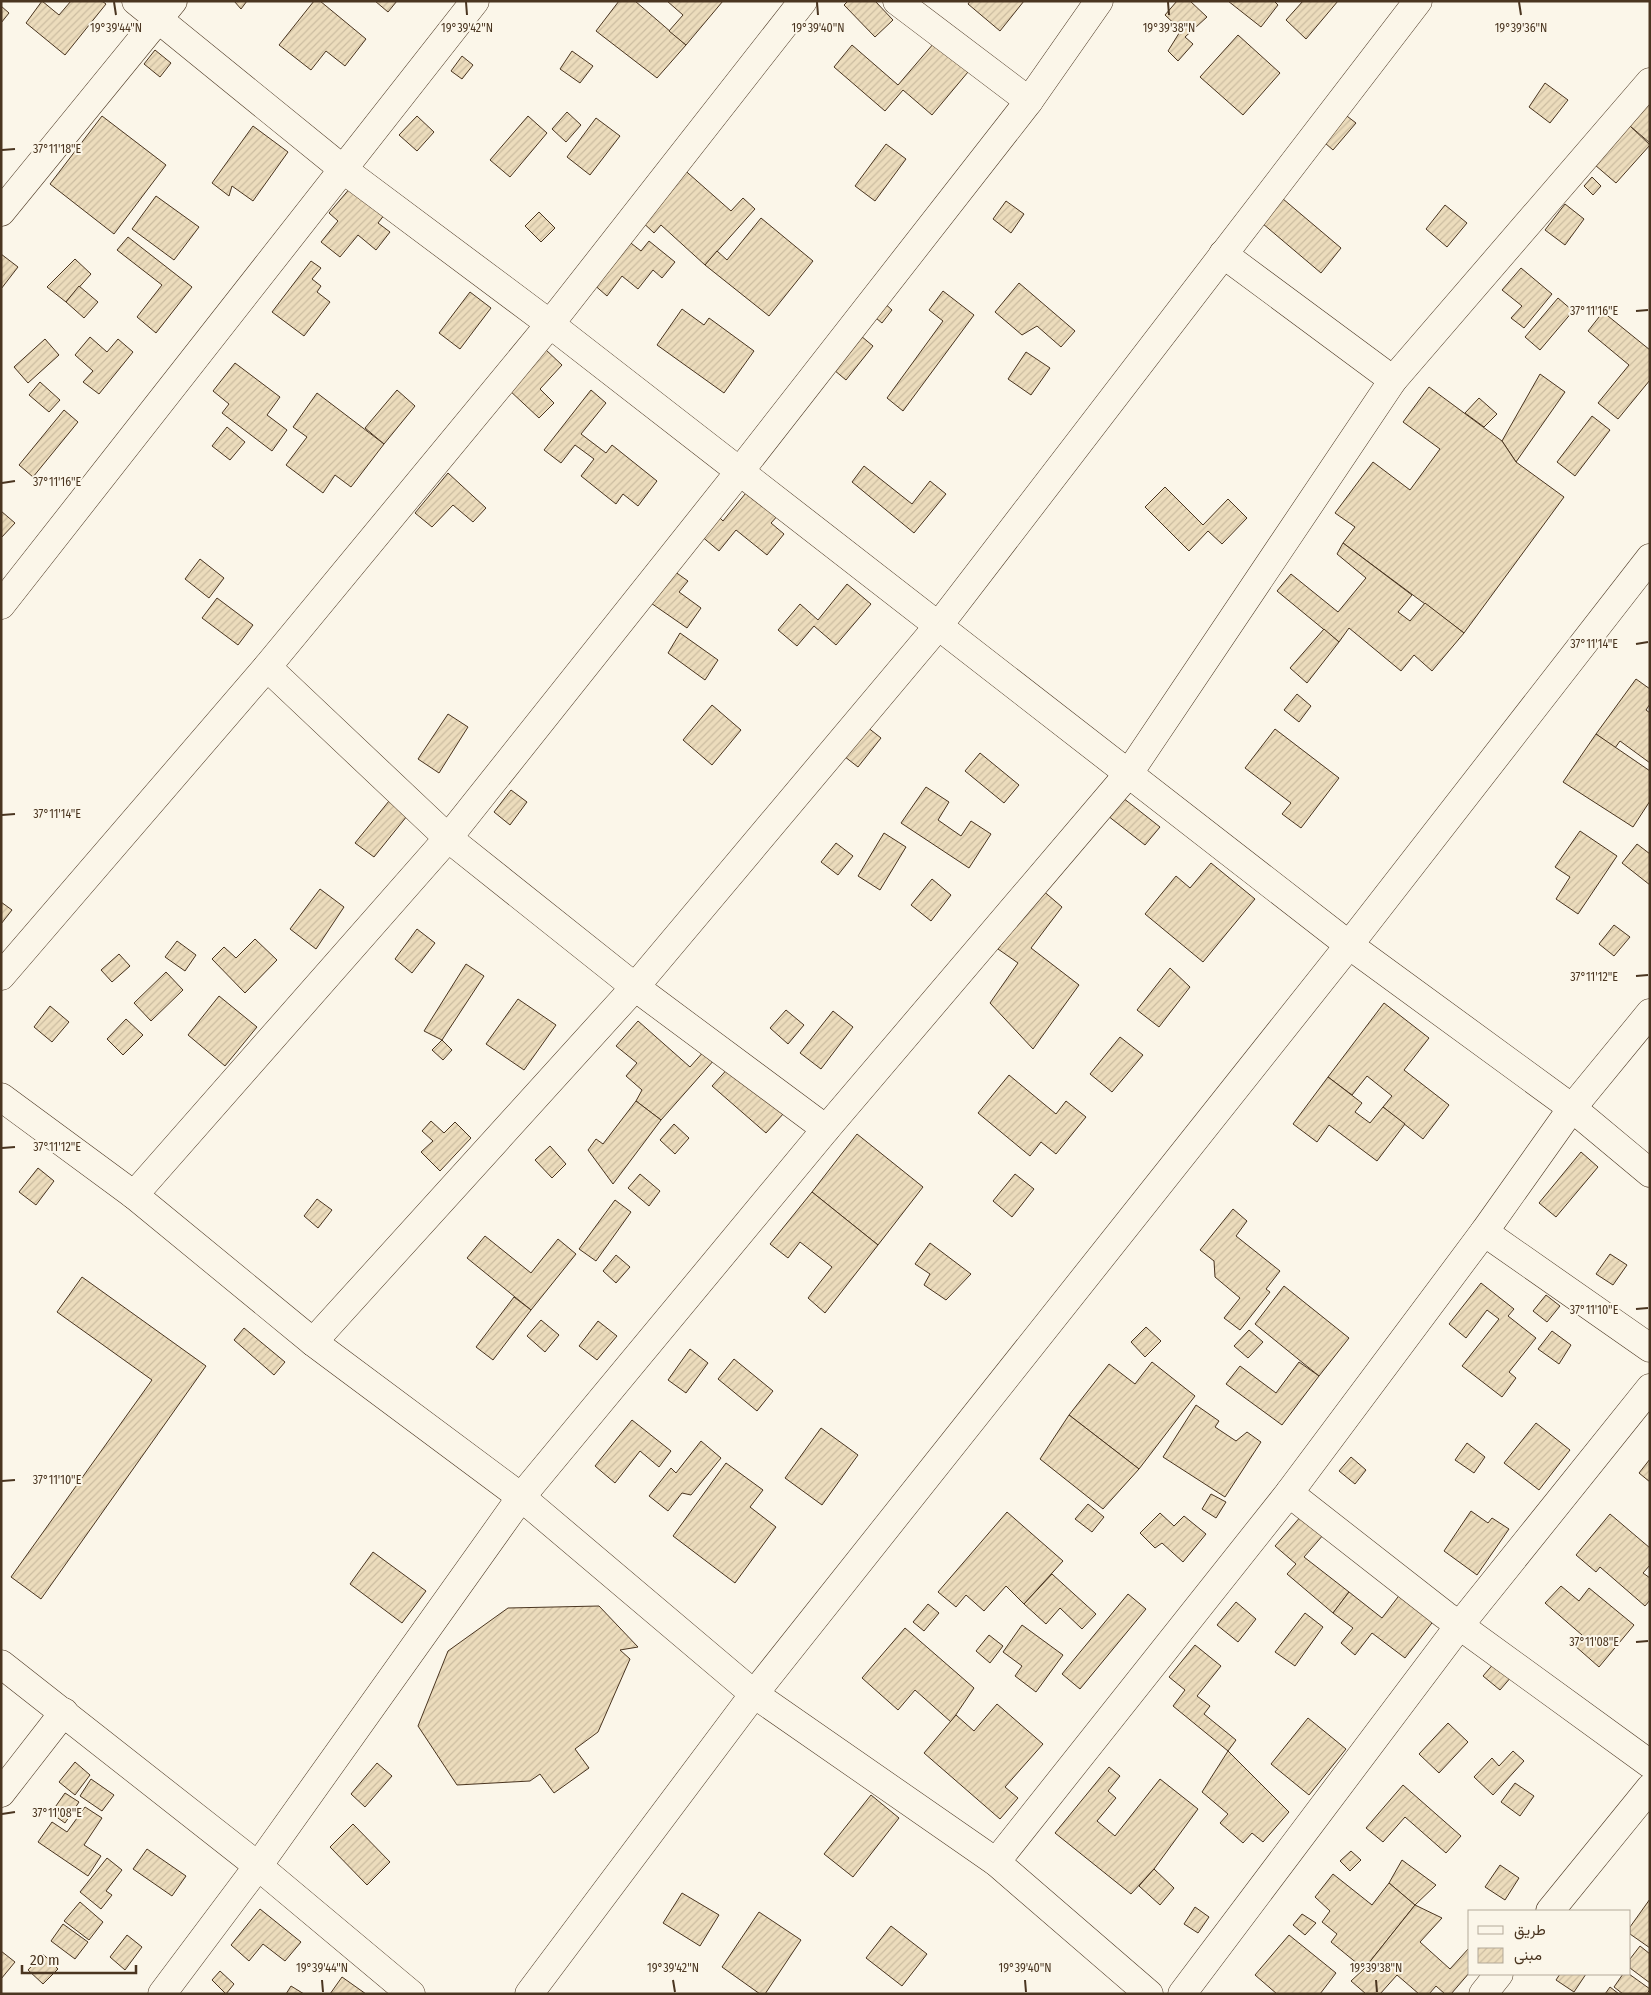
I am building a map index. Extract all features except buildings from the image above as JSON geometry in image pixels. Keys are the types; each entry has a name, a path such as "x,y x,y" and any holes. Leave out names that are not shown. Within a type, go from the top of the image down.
{"street":[{"path":"136,1 166,10 344,170 550,324 1349,945 1572,1108 1650,1173"},
{"path":"1,605 475,1"},
{"path":"1,976 267,667 550,324 803,1"},
{"path":"896,1 1029,101"},
{"path":"134,1195 448,838 740,471 1029,101 1099,1"},
{"path":"313,1342 635,987 939,625 1418,1"},
{"path":"1,212 166,10"},
{"path":"162,1994 258,1866 521,1497 826,1129 1129,773 1394,380 1650,82"},
{"path":"1223,254 1394,380"},
{"path":"529,1994 754,1694 1349,945 1650,558"},
{"path":"267,667 448,838 635,987 826,1129"},
{"path":"996,1862 1289,1493 1484,1232 1572,1108 1650,1014"},
{"path":"1,1097 134,1195 313,1342 521,1497 754,1694 996,1862 1149,1994"},
{"path":"1484,1232 1650,1348"},
{"path":"1182,1994 1459,1626 1650,1388"},
{"path":"1289,1493 1459,1626 1650,1764"},
{"path":"1,1664 258,1866 411,1994"},
{"path":"1,1793 64,1712"},
{"path":"1551,1910 1650,1788"},
{"path":"1483,1994 1498,1975"}]}
